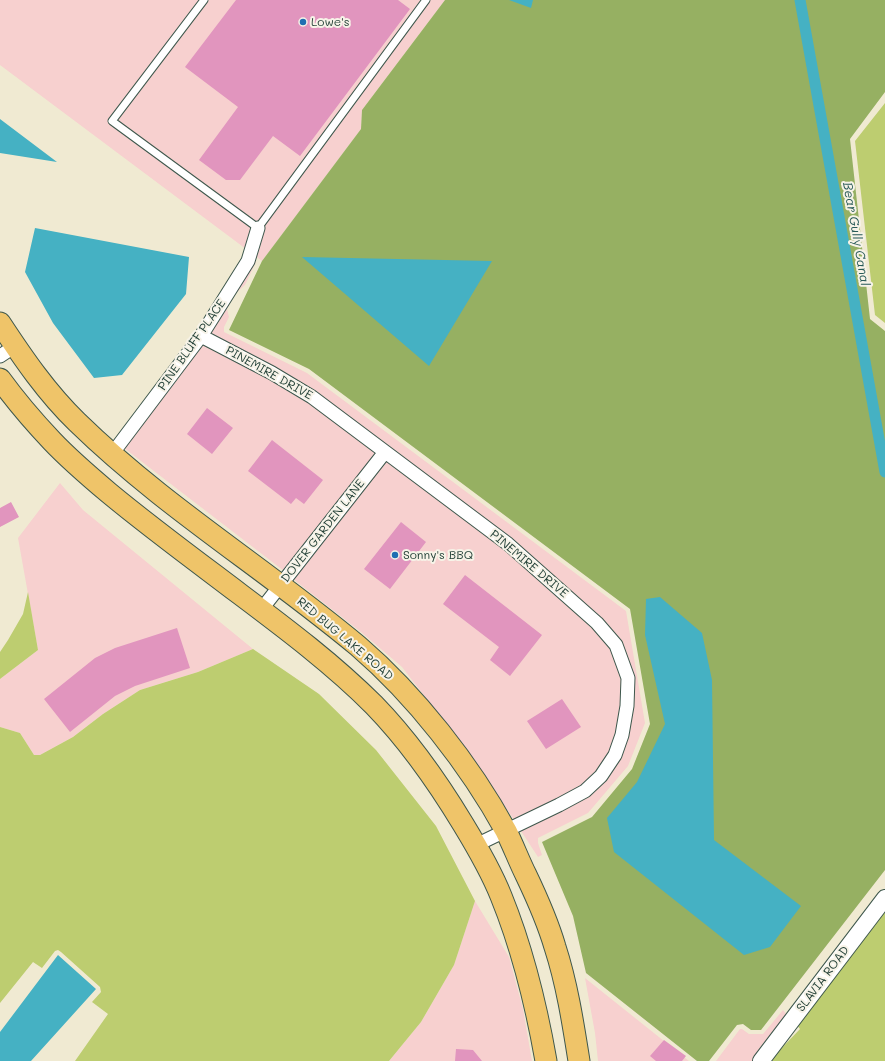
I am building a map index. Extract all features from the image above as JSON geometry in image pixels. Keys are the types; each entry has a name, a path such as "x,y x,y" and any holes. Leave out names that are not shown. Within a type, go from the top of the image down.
{"main road":[{"name":"RED BUG LAKE ROAD","path":"0,323 8,351 42,383 76,421 112,454 166,498 281,585 359,647 404,690 439,731 471,775 506,831 535,896 555,947 570,1010 579,1061"},
{"path":"0,379 16,401 53,443 92,478 138,517 261,610 336,670 373,704 408,742 445,793 476,845 501,894 523,957 538,1015 546,1061"}],"street":[{"name":"PINE BLUFF PLACE","path":"112,454 201,336 248,261 258,228"},
{"name":"PINEMIRE DRIVE","path":"201,336 272,373 312,397 386,452 508,544 597,623 616,645 628,678 627,706 622,735 615,755 601,776 585,790 559,805 476,845"},
{"name":"DOVER GARDEN LANE","path":"261,610 386,452"},
{"name":"SLAVIA ROAD","path":"761,1061 885,898"}],"lane":[{"path":"204,0 112,121 258,228 426,0"}],"shaded area":[{"path":"0,0 445,0 362,110 361,129 262,261 0,65"},
{"path":"255,261 256,262 245,285 236,293 227,309 229,317 224,327 224,332 307,373 626,611 645,723 628,766 588,813 538,838 542,855 538,857 521,831 589,795 606,780 621,758 628,736 633,708 622,644 511,540 209,334"},
{"path":"203,344 269,378 309,402 377,453 284,571 124,448"},
{"path":"387,461 504,548 593,626 611,647 622,678 621,705 617,733 609,752 596,772 581,786 514,820 476,763 402,667 361,632 293,579"},
{"path":"60,483 83,510 253,649 198,672 140,690 103,714 73,737 40,755 34,755 20,733 0,727 0,679 38,650 18,538"},
{"path":"475,901 509,957 523,1009 532,1061 389,1061 421,1022 454,965"},
{"path":"585,978 689,1061 598,1061 595,1033"},
{"path":"783,1010 787,1015 753,1061 716,1061 740,1029 749,1034 763,1034"}],"green space":[{"path":"445,0 885,0 885,92 850,139 870,319 885,331 885,870 761,1030 751,1030 743,1024 737,1025 709,1061 697,1061 586,973 573,916 542,842 592,817 632,769 650,724 630,609 309,369 229,330 262,261 361,129 362,110"},
{"path":"885,103 885,323 875,315 855,141"},
{"path":"28,592 38,650 0,679 0,652 23,614"},
{"path":"253,649 319,694 376,750 436,826 475,901 454,965 421,1022 389,1061 75,1061 108,1014 92,1002 101,992 100,987 61,952 58,950 55,951 42,968 33,962 0,1003 0,727 20,733 34,755 40,755 73,737 103,714 140,690 198,672"},
{"path":"885,908 885,1061 772,1061 776,1054 800,1029 796,1024"}],"water":[{"path":"509,0 533,0 531,8"},
{"path":"0,119 57,162 0,153"},
{"path":"35,228 189,257 186,294 122,375 94,378 53,323 25,272"},
{"path":"302,257 492,261 429,366"},
{"path":"660,597 702,633 712,680 714,840 801,906 770,947 744,955 614,852 607,818 637,782 665,724 645,635 646,599"},
{"path":"58,955 96,989 31,1061 0,1061 0,1032"}],"building":[{"path":"236,0 398,0 410,9 300,156 273,136 240,180 226,180 199,160 238,107 185,67"},
{"path":"207,408 233,428 212,454 187,434"},
{"path":"272,440 323,480 304,504 296,498 291,504 248,471"},
{"path":"11,502 19,517 0,527 0,508"},
{"name":"Sonny's BBQ","path":"401,522 426,542 390,589 364,569"},
{"path":"465,575 542,635 510,676 490,660 499,647 443,604"},
{"path":"177,628 190,668 135,686 115,696 70,732 44,699 95,658 115,648"},
{"path":"562,699 581,727 546,749 527,721"},
{"path":"664,1040 686,1056 682,1061 656,1061 650,1056"},
{"path":"456,1049 473,1050 482,1061 455,1061"}],"waterway":[{"name":"Bear Gully Canal","path":"800,0 885,472"}],"place":[{"name":"Lowe's","path":"303,22"},
{"name":"Sonny's BBQ","path":"395,555"}]}
